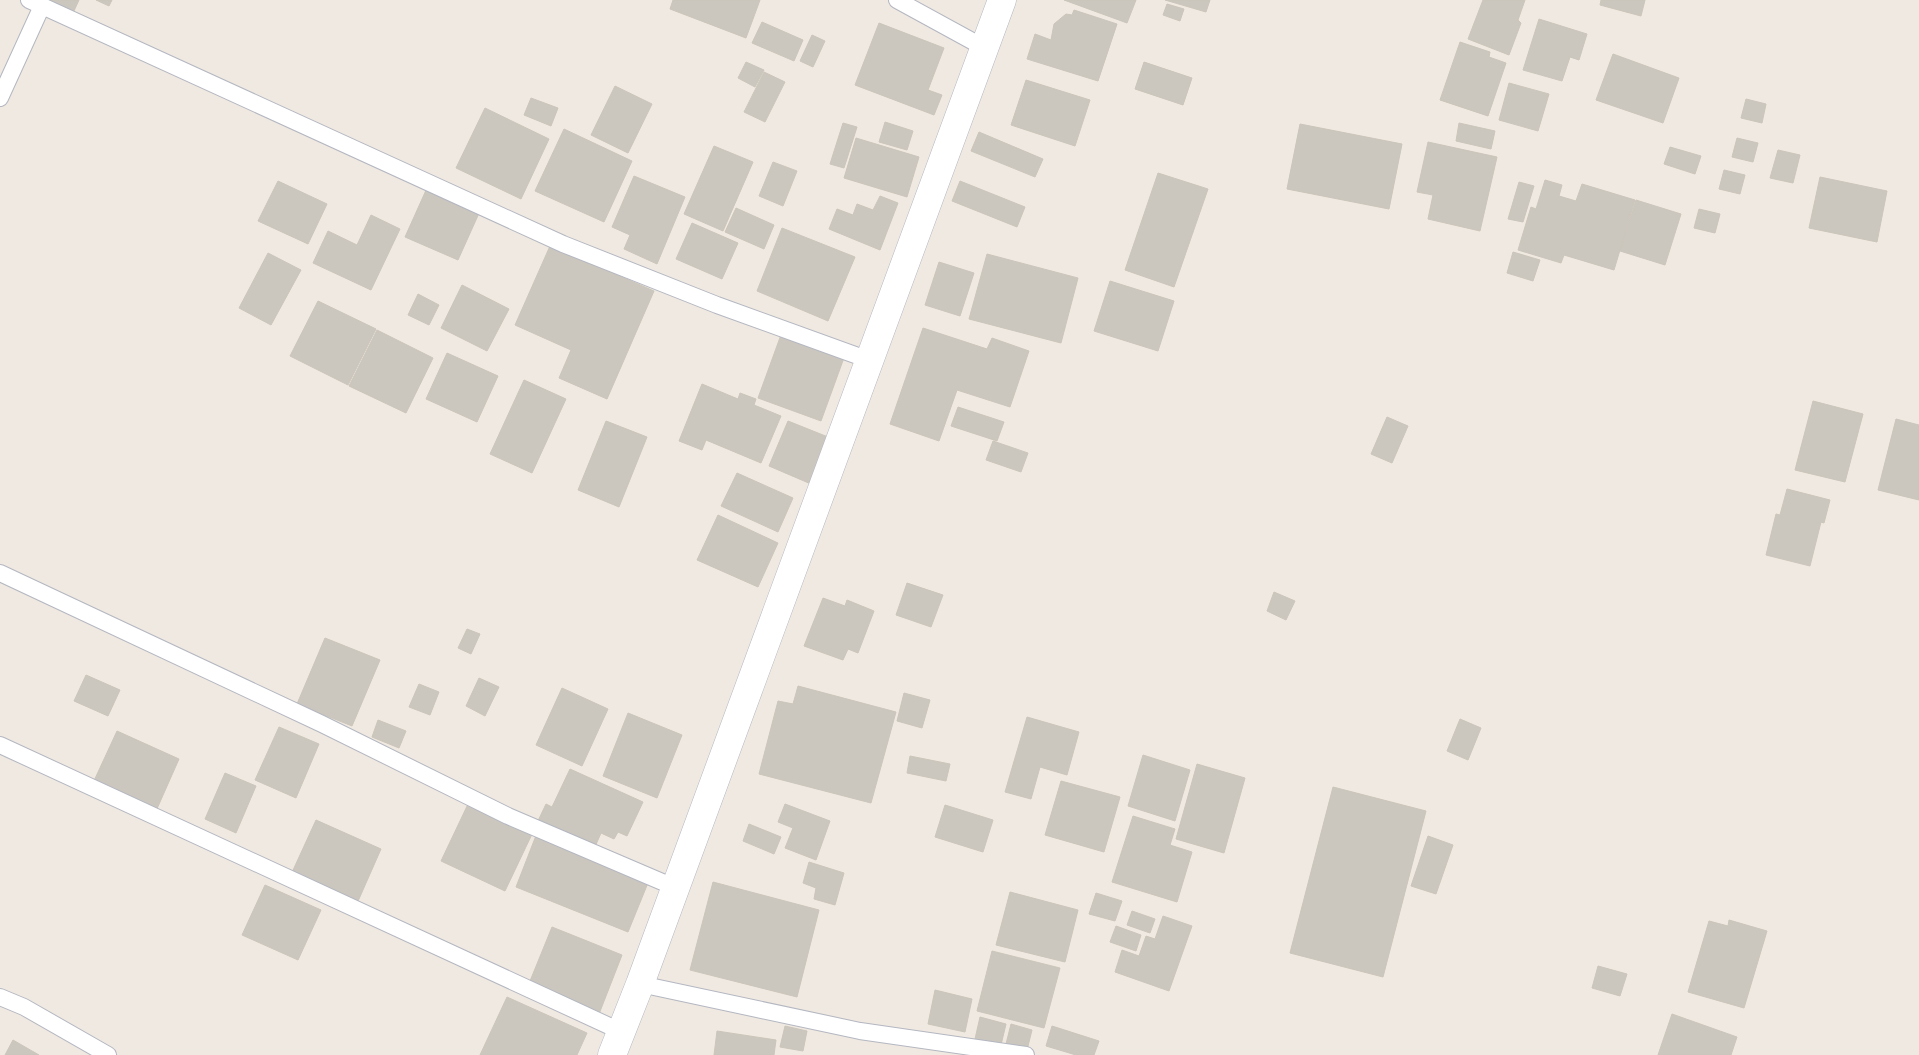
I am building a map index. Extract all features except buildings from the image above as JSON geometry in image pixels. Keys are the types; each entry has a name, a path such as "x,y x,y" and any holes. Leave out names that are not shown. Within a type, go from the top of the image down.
{"street":[{"path":"616,1043 640,984 869,360 959,122 983,47 1002,0"}],"lane":[{"path":"897,0 983,47"},
{"path":"0,98 36,3 563,244 717,305 869,360"},
{"path":"0,573 322,724 508,816 674,887"},
{"path":"0,745 616,1043"},
{"path":"640,984 860,1031 1026,1055"},
{"path":"0,997 24,1007 108,1055"}]}
